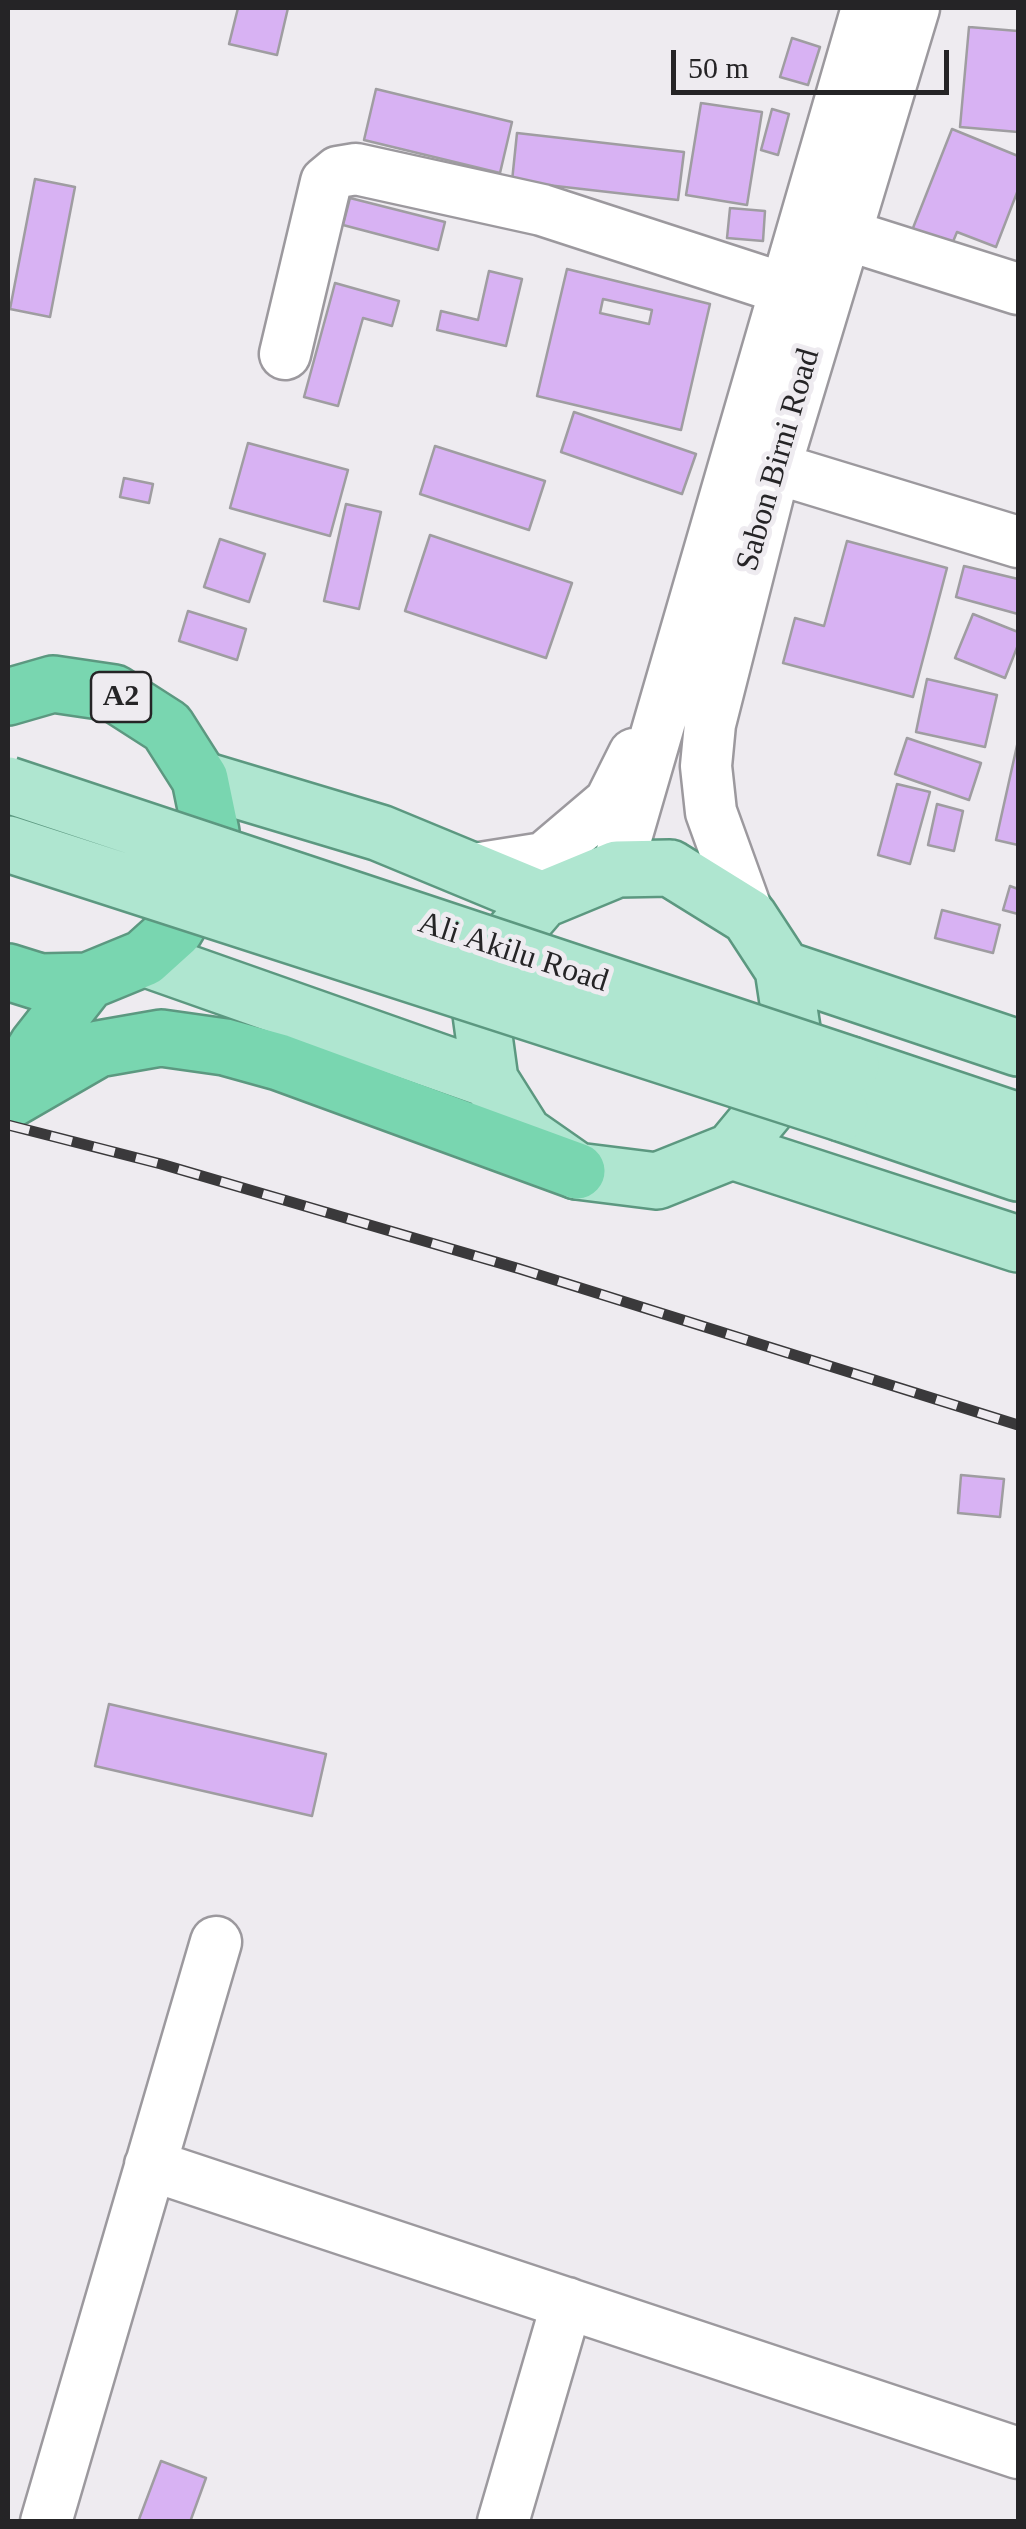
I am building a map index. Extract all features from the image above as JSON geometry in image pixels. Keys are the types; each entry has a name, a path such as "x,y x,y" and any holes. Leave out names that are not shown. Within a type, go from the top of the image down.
{"highway":[{"name":"A2","path":"8,697 53,684 114,693 167,727 200,780 210,832 202,884 175,930 144,958 88,981 40,982 8,972"},
{"path":"8,1098 38,1046 88,981"},
{"path":"8,1098 98,1049 160,1038 226,1046 577,1171"}],"main road":[{"path":"200,780 380,833 542,900"},
{"name":"Ali Akilu Road","path":"8,785 846,1089 1018,1173"},
{"name":"Ali Akilu Road","path":"8,844 846,1089 1018,1121"},
{"path":"670,868 749,917 783,969 793,1036 775,1099 732,1150 657,1181 577,1171 524,1134 490,1080 481,1014 499,950 542,900 617,869 670,868"},
{"path":"144,958 490,1080"},
{"path":"783,969 1018,1048"},
{"path":"732,1150 1018,1244"}],"street":[{"name":"Sabon Birni Road","path":"617,869 867,8"},
{"name":"Sabon Birni Road","path":"749,917 711,812 706,766 714,705 775,468 914,8"},
{"path":"286,354 326,182 338,172 356,169 542,210 785,290"},
{"path":"844,234 1018,289"},
{"path":"775,468 1018,542"},
{"path":"468,870 544,858 610,802 672,678"},
{"path":"46,2522 216,1942"},
{"path":"150,2166 1018,2454"},
{"path":"502,2522 566,2303"}],"building":[{"path":"238,8 288,8 277,55 229,44"},
{"path":"969,27 1018,31 1018,132 960,127"},
{"path":"792,38 820,47 808,85 780,77"},
{"path":"376,89 512,122 500,173 364,140"},
{"path":"701,103 762,112 747,205 686,195"},
{"path":"772,109 789,114 778,155 761,150"},
{"path":"952,129 1018,156 1018,190 996,247 957,232 950,249 911,233"},
{"path":"517,133 684,152 678,200 512,181"},
{"path":"35,179 75,187 50,317 10,309"},
{"path":"350,198 445,222 438,250 343,225"},
{"path":"730,208 765,211 763,241 727,238"},
{"path":"567,269 710,304 681,430 537,396","holes":["603,299 652,310 649,324 600,313"]},
{"path":"489,271 522,279 506,346 437,330 441,311 478,320"},
{"path":"335,283 399,301 392,326 363,318 338,406 304,397"},
{"path":"574,412 696,454 682,494 561,452"},
{"path":"248,443 348,470 330,536 230,508"},
{"path":"435,446 545,481 529,530 420,494"},
{"path":"124,478 153,484 149,503 120,497"},
{"path":"346,504 381,512 359,609 324,601"},
{"path":"430,535 572,583 546,658 405,611"},
{"path":"220,539 265,554 249,602 204,587"},
{"path":"847,541 947,568 913,697 783,663 795,618 824,626"},
{"path":"964,566 1018,579 1018,614 956,597"},
{"path":"188,611 246,629 237,660 179,641"},
{"path":"973,614 1018,632 1018,645 1005,678 955,658"},
{"path":"927,679 997,695 985,747 916,732"},
{"path":"907,738 981,763 969,800 895,774"},
{"path":"1018,741 1018,845 996,840"},
{"path":"897,784 930,792 910,864 878,855"},
{"path":"937,804 963,811 954,851 928,845"},
{"path":"1010,886 1018,889 1018,914 1003,910"},
{"path":"942,910 1000,925 993,953 935,938"},
{"path":"961,1475 1004,1479 1000,1517 958,1513"},
{"path":"109,1704 326,1754 312,1816 95,1766"},
{"path":"161,2461 206,2478 190,2522 138,2522"}],"railway":[{"path":"8,1125 161,1164 520,1269 1018,1425"}]}
